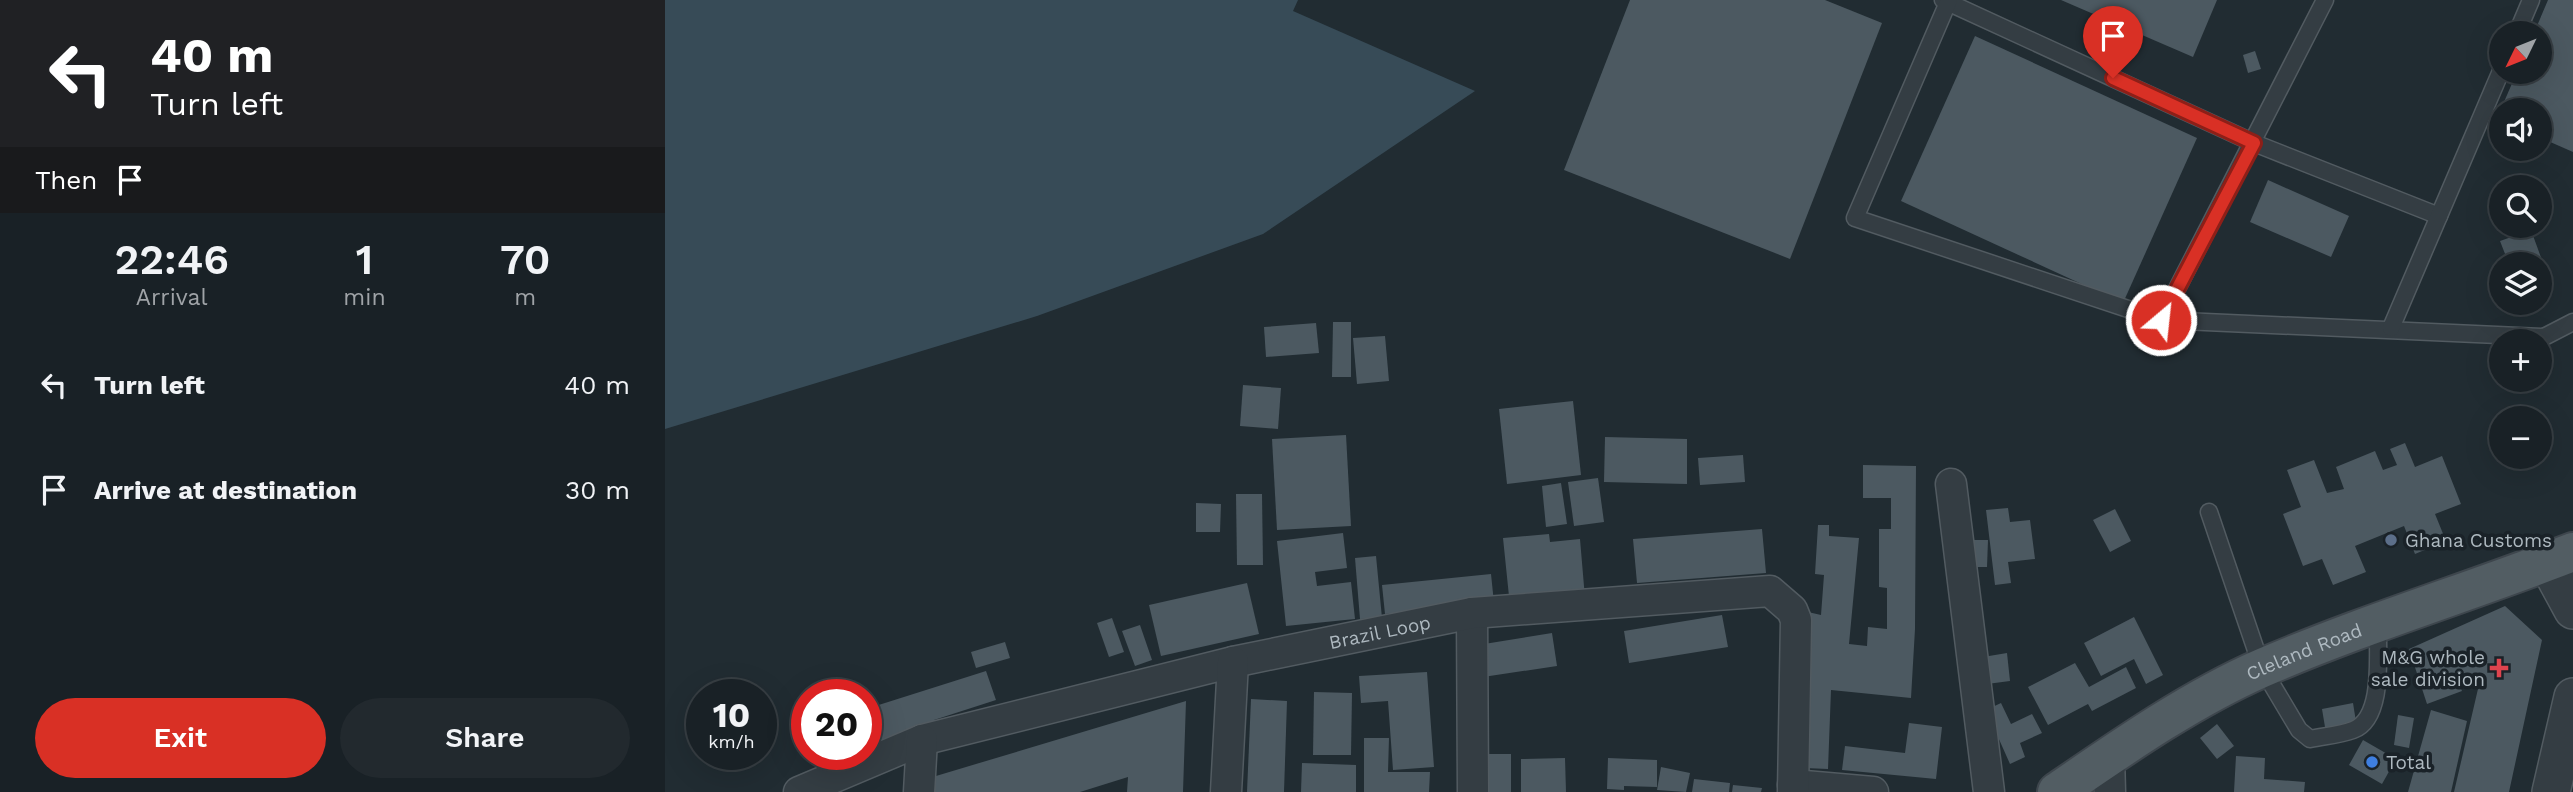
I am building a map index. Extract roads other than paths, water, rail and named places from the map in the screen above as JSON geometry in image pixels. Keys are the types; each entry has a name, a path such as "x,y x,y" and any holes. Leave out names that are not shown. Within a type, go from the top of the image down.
{"main road":[{"name":"Cleland Road","path":"2057,792 2109,774 2137,737 2262,668 2379,622 2560,557"}],"street":[{"path":"1951,484 1989,792"},
{"path":"2560,557 2573,610"},
{"name":"Brazil Loop","path":"799,792 922,740 1233,662 1472,613 1770,591 1792,610 1796,620 1793,789"},
{"path":"1472,613 1473,792"},
{"path":"1226,792 1233,662"},
{"path":"2551,792 2573,697"},
{"path":"919,792 922,740"},
{"path":"1793,789 1873,792"}],"lane":[{"path":"2161,320 2325,0"},
{"path":"2522,21 2531,0"},
{"path":"2439,216 2254,143 1946,1 1855,218 2161,320 2391,328 2544,337 2573,322"},
{"path":"2391,328 2495,84"},
{"path":"2209,512 2262,668 2299,730 2310,739 2355,729 2368,719 2376,703 2379,622"}],"water":[{"path":"665,0 1298,0 1293,11 1475,91 1263,234 1037,316 665,429"}],"place":[{"name":"Ghana Customs","path":"2391,540"},
{"name":"M&G whole sale division","path":"2499,668"},
{"name":"Total","path":"2372,762"}]}
